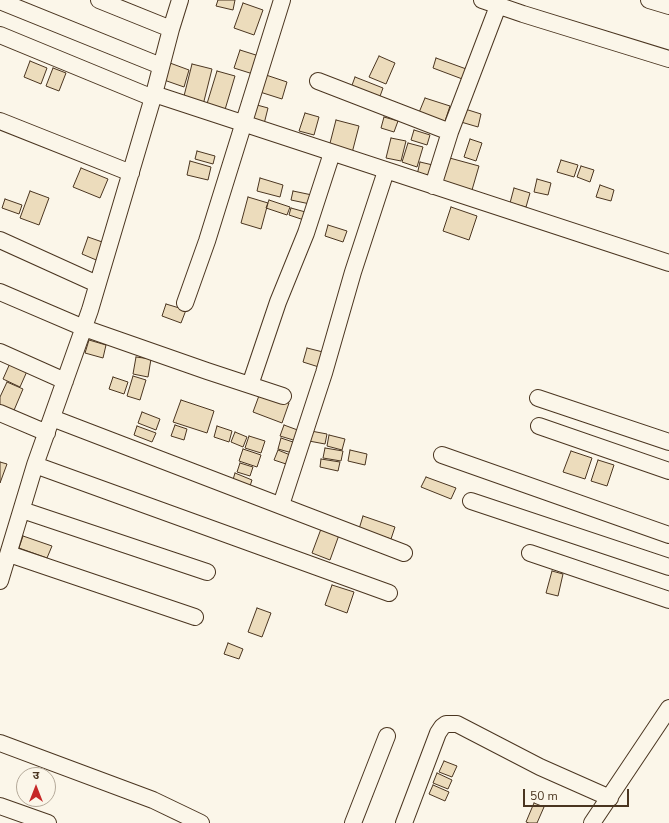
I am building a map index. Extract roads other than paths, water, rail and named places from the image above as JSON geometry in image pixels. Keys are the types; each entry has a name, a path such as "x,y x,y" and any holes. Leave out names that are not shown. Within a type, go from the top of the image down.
{"street":[{"path":"99,0 171,30"},
{"path":"0,581 35,465 84,328 131,173 180,0"},
{"path":"185,303 207,242 282,0"},
{"path":"482,0 669,59"},
{"path":"649,0 669,6"},
{"path":"0,1 161,66"},
{"path":"434,186 450,132 498,6"},
{"path":"0,35 153,96 669,263"},
{"path":"318,81 450,132"},
{"path":"0,121 131,173"},
{"path":"250,385 278,302 306,233 332,153"},
{"path":"281,505 324,373 386,171"},
{"path":"0,240 97,284"},
{"path":"0,292 84,328 283,396"},
{"path":"0,352 65,380"},
{"path":"538,398 669,442"},
{"path":"0,413 50,426 281,505 404,554"},
{"path":"539,426 669,471"},
{"path":"442,455 669,535"},
{"path":"35,465 389,593"},
{"path":"471,501 669,567"},
{"path":"22,510 208,572"},
{"path":"530,553 669,600"},
{"path":"9,554 195,617"},
{"path":"592,823 669,708"},
{"path":"404,823 438,733 446,724 457,724 540,767 610,798"},
{"path":"353,823 387,736"},
{"path":"0,743 153,800 201,823"},
{"path":"0,806 48,823"}]}
